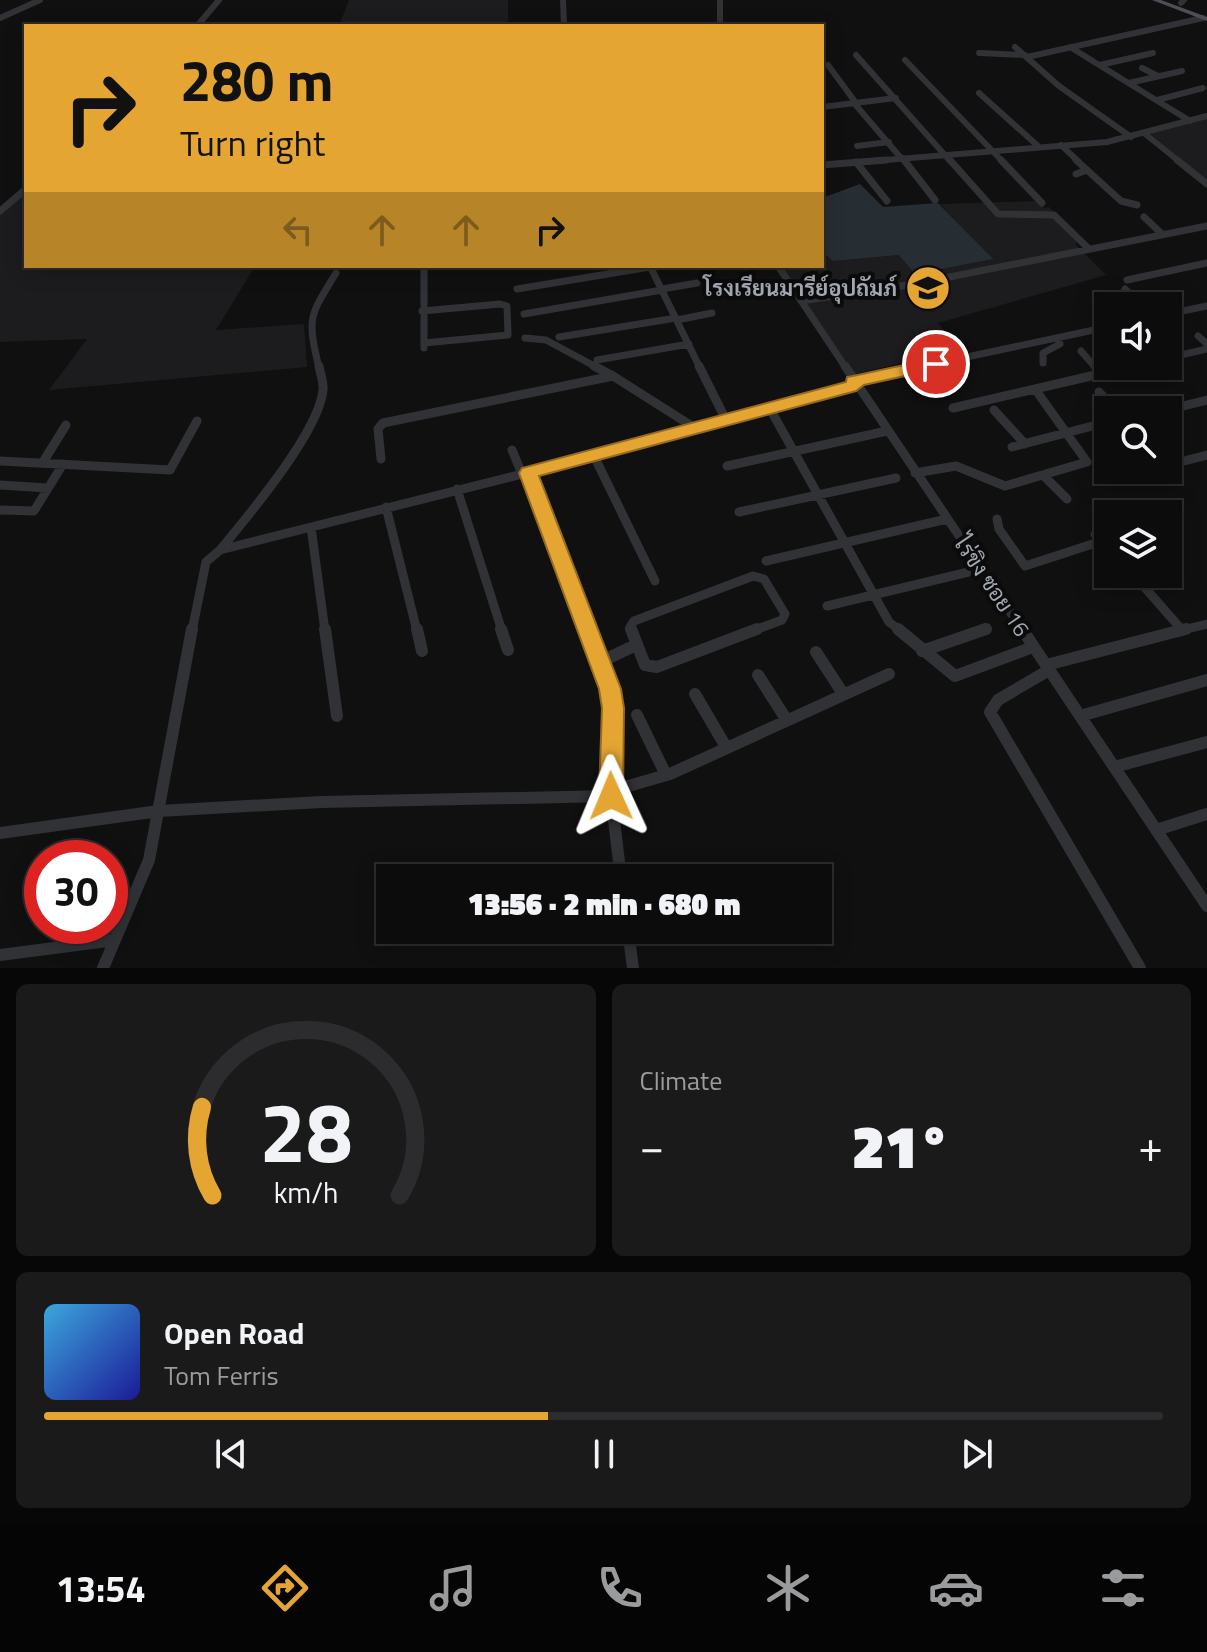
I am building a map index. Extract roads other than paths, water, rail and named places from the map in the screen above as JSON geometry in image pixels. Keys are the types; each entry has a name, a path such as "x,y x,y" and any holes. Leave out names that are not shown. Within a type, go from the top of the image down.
{"main road":[{"path":"1155,0 1206,17"},
{"path":"1179,1 1206,17"}],"street":[{"path":"0,18 40,0"},
{"path":"199,24 219,0"},
{"path":"563,0 564,24"},
{"path":"720,0 720,24"},
{"path":"979,53 1026,56 1206,17"},
{"path":"1015,47 1131,137"},
{"path":"1070,47 1190,121"},
{"path":"1100,65 1153,53"},
{"path":"856,55 998,214 1054,215 1088,248"},
{"path":"905,60 1042,203"},
{"path":"828,65 855,103 935,200"},
{"path":"1142,68 1158,76"},
{"path":"1129,83 1182,71"},
{"path":"1046,74 1058,72"},
{"path":"1157,100 1202,89 1190,82"},
{"path":"979,93 1039,147"},
{"path":"824,107 896,98"},
{"path":"826,165 1131,137 1207,116"},
{"path":"1144,133 1207,184"},
{"path":"857,146 889,142"},
{"path":"1061,145 1121,201 1137,205"},
{"path":"856,162 887,201"},
{"path":"1076,174 1087,170"},
{"path":"0,211 24,191"},
{"path":"0,196 14,199"},
{"path":"1144,217 1162,234"},
{"path":"801,301 914,284 1116,243 1136,243 1162,234 1207,226"},
{"path":"1116,243 1125,251"},
{"path":"1127,280 1207,263"},
{"path":"422,311 500,304 507,306 508,335 424,345 422,311 424,268"},
{"path":"517,289 638,268"},
{"path":"651,268 726,420"},
{"name":"ไร่ขิง ซอย 16","path":"779,268 1207,906"},
{"path":"128,911 145,874 164,811 206,562 220,550 271,489 318,410 324,388 310,319 336,273"},
{"path":"524,314 697,283"},
{"path":"1182,311 1207,306"},
{"path":"559,337 712,313"},
{"path":"220,550 594,456 854,383 1094,330"},
{"path":"1182,354 1207,347 1198,336"},
{"path":"525,338 546,340 613,376 695,428"},
{"path":"1043,363 1043,353 1060,344 1057,338"},
{"path":"597,360 689,344"},
{"path":"1081,351 1094,365"},
{"path":"381,459 378,429 383,423 491,398 613,376"},
{"path":"953,408 1094,376"},
{"path":"915,473 956,466 1003,486 1089,460 1068,437 1069,432 1035,389"},
{"path":"1099,392 1103,396"},
{"path":"1182,406 1207,400"},
{"path":"769,407 889,622 949,673 962,676 1033,647"},
{"path":"994,410 1025,444"},
{"path":"0,461 170,470 197,421"},
{"path":"43,462 66,425"},
{"path":"1012,447 1094,426"},
{"path":"727,466 887,431"},
{"path":"512,450 525,473 600,662 613,708 611,794 619,864"},
{"path":"1182,461 1207,455"},
{"path":"594,456 655,581"},
{"path":"0,510 34,511 63,464"},
{"path":"1043,475 1067,499"},
{"path":"739,512 896,478"},
{"path":"0,485 48,488"},
{"path":"457,489 508,650"},
{"path":"386,507 422,651"},
{"path":"766,561 947,519"},
{"path":"997,519 999,529 1025,566 1094,543"},
{"path":"311,527 337,716"},
{"path":"827,606 981,569"},
{"path":"753,576 764,579 785,614 782,620 657,667 645,665 636,645 630,627 634,621 753,576"},
{"path":"1145,588 1182,630"},
{"path":"1140,968 990,712 998,700 1047,668 1207,624"},
{"path":"922,651 987,629"},
{"path":"600,662 636,645"},
{"path":"816,652 842,692"},
{"path":"0,833 189,809 611,794 666,775 842,692 889,674"},
{"path":"758,675 786,719"},
{"path":"1080,716 1207,680"},
{"path":"695,694 726,747"},
{"path":"637,715 666,775"},
{"path":"1114,767 1207,742"},
{"path":"1156,830 1207,814"},
{"path":"0,955 84,944"},
{"path":"103,968 113,944"},
{"path":"630,944 633,968"}],"place":[{"name":"โรงเรียนมารีย์อุปถัมภ์","path":"928,288"}]}
